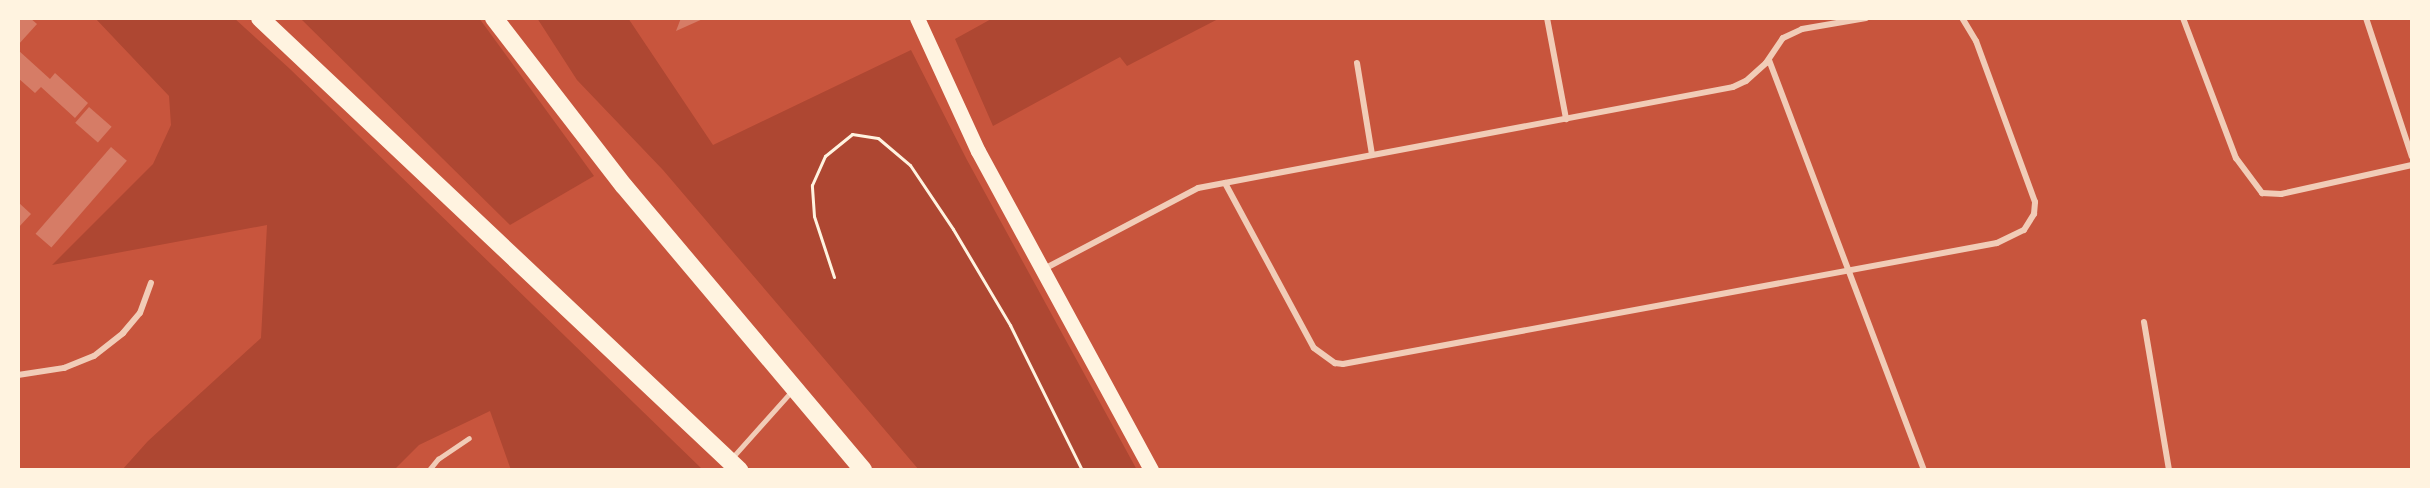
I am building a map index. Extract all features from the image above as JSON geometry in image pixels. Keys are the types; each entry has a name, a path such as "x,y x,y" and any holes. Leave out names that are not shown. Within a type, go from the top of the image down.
{"highway":[{"path":"260,18 734,465"},
{"path":"494,18 624,186 862,470"}],"main road":[{"path":"916,18 978,151 1151,470"}],"street":[{"path":"1547,18 1566,118"},
{"path":"1042,270 1182,195 1225,183 1733,87 1746,81 1769,60 1783,38 1803,29 1866,18"},
{"path":"1225,183 1314,348 1335,363 1353,363 1997,243 2024,230 2030,223 2034,214 2032,192 1976,41 1962,18"},
{"path":"2183,18 2236,158 2262,193 2282,194 2412,165"},
{"path":"2366,18 2412,157"},
{"path":"1769,60 1924,470"},
{"path":"1357,63 1372,155"},
{"path":"18,375 64,368 94,356 123,333 140,314 151,283"},
{"path":"2144,322 2169,470"}],"lane":[{"path":"734,465 794,389"},
{"path":"429,470 438,459 468,438"}],"path":[{"path":"834,277 814,216 812,185 825,156 852,134 878,138 910,165 953,229 1010,325 1082,470"}],"shaded area":[{"path":"95,18 234,18 290,69 703,470 511,470 490,411 419,445 394,470 122,470 148,441 261,338 267,225 52,265 153,164 171,125 169,96"},
{"path":"300,18 479,18 594,176 510,225"},
{"path":"537,18 628,18 713,145 911,50 967,160 1137,470 919,470 663,170 577,80"},
{"path":"993,18 1220,18 1127,66 1120,57 993,126 955,39"}],"building":[{"path":"18,18 30,18 37,24 18,45"},
{"path":"681,18 705,18 676,31"},
{"path":"18,50 50,79 55,73 88,103 75,118 41,87 35,93 18,78"},
{"path":"89,107 112,127 98,143 75,123"},
{"path":"111,147 127,161 51,248 36,234"},
{"path":"18,202 31,214 18,228"}]}
